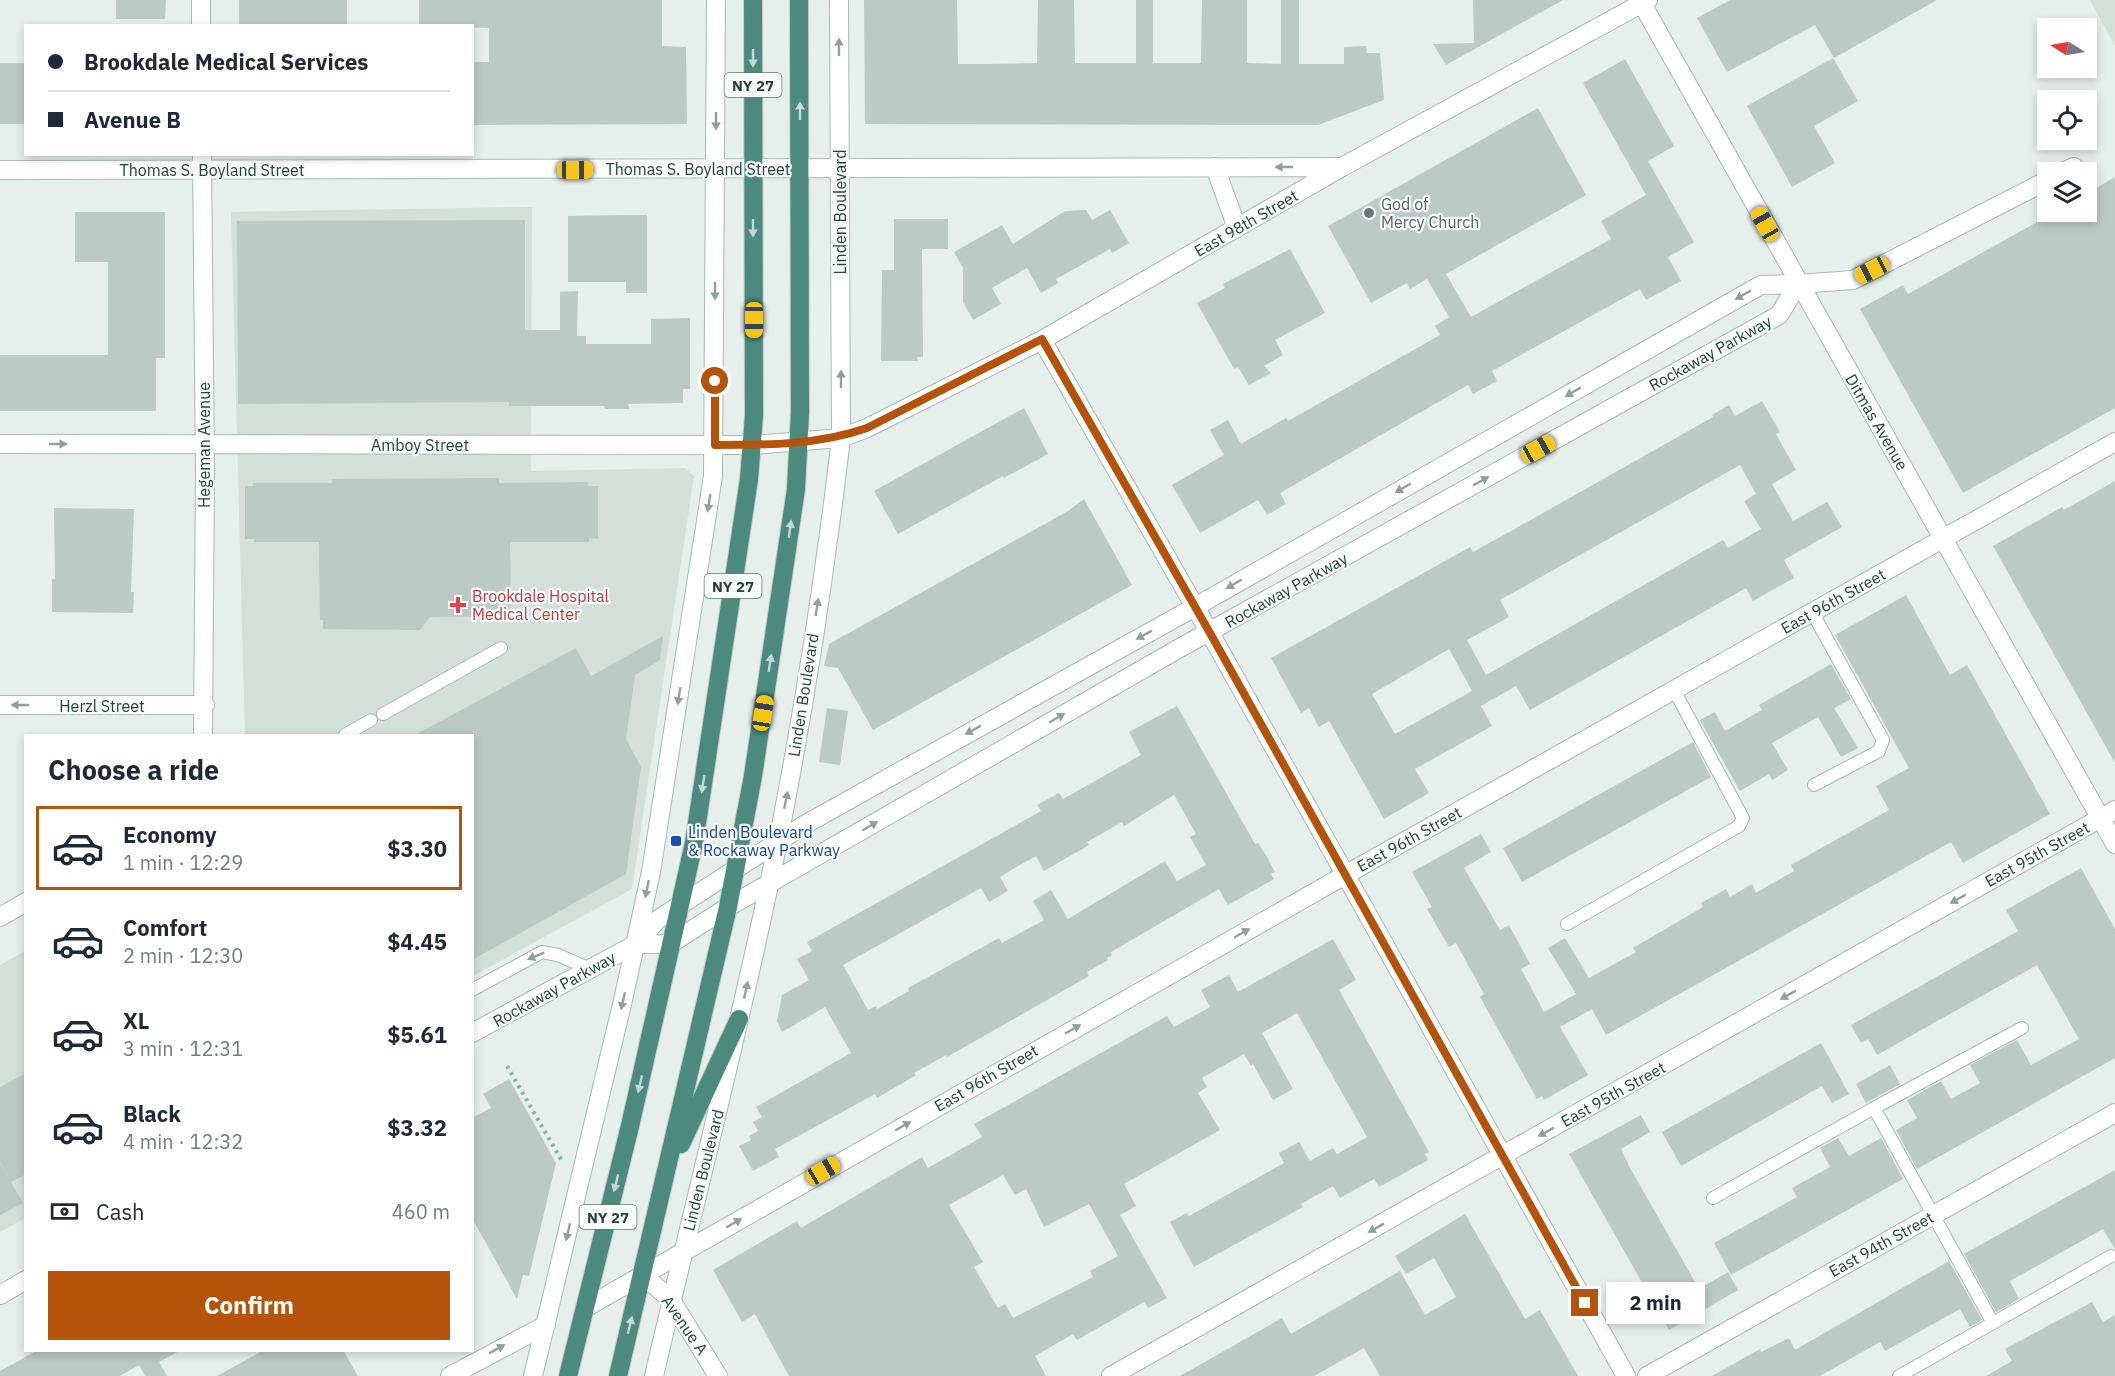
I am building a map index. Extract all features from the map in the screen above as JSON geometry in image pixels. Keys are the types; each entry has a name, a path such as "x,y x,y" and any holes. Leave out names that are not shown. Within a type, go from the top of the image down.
{"highway":[{"name":"NY 27","path":"568,1376 633,1115 694,843 753,446 753,0"},
{"name":"NY 27","path":"618,1376 728,907 773,644 796,489 799,441 800,0"},
{"path":"667,1173 740,1020"}],"street":[{"path":"201,0 201,24"},
{"path":"533,1376 636,944 656,846 713,476 715,445 716,0"},
{"name":"Linden Boulevard","path":"654,1376 740,1020 792,769 841,438 839,0"},
{"name":"East 98th Street","path":"841,438 867,428 1042,339 1342,167 1643,1"},
{"name":"Ditmas Avenue","path":"1643,1 1798,284 1943,539 2108,814 2115,844"},
{"name":"Thomas S. Boyland Street","path":"0,170 202,162 716,169 1342,167"},
{"name":"Hegeman Avenue","path":"202,162 205,705 203,734"},
{"path":"1215,167 1237,228"},
{"name":"Rockaway Parkway","path":"474,1032 636,944 657,920 777,842 1761,285 1852,280 2037,186"},
{"name":"Rockaway Parkway","path":"636,944 670,944 728,907 1210,633 1779,315 1798,284"},
{"path":"1042,339 1210,633 1626,1376"},
{"name":"Amboy Street","path":"0,444 753,446 841,438"},
{"name":"East 96th Street","path":"642,1274 1344,875 2115,442"},
{"name":"Herzl Street","path":"0,705 205,705"},
{"name":"East 95th Street","path":"1111,1376 2108,814"},
{"path":"0,917 24,903"},
{"name":"East 94th Street","path":"1647,1376 2115,1113"},
{"path":"585,1308 642,1274"},
{"name":"Avenue A","path":"642,1274 671,1300 718,1376"},
{"path":"0,1295 24,1281"},
{"path":"450,1376 546,1325"}],"lane":[{"path":"1812,612 1883,740 1879,751 1814,785"},
{"path":"347,734 501,648"},
{"path":"1567,924 1739,826 1743,818 1674,690"},
{"path":"474,989 542,952 558,955 590,969"},
{"path":"1713,1198 2022,1028"},
{"path":"1874,1108 1935,1214 1993,1323"},
{"path":"1899,1376 2111,1256"}],"path":[{"path":"507,1066 562,1161"}],"shaded area":[{"path":"2090,0 2115,0 2115,46"},
{"name":"Brookdale Hospital Medical Center","path":"532,207 531,471 685,468 694,476 632,889 474,975 474,734 245,734 231,212"},
{"path":"24,952 24,1219 0,1232 0,965"}],"building":[{"path":"116,0 166,0 165,19 116,19"},
{"path":"239,0 347,0 347,24 239,24"},
{"path":"419,0 662,0 662,46 686,47 687,124 474,125 474,62 489,62 489,28 474,28 474,24 419,24"},
{"path":"864,0 957,0 958,64 990,64 1037,63 1038,0 1074,0 1075,63 1136,63 1136,0 1153,0 1153,63 1201,63 1202,0 1247,0 1247,63 1281,64 1281,0 1299,0 1299,64 1344,64 1344,47 1366,46 1367,53 1380,53 1384,100 1318,125 865,124"},
{"path":"1473,0 1563,0 1446,65 1433,44 1474,43"},
{"path":"1730,0 1937,0 1834,58 1815,25 1727,72 1697,18"},
{"path":"1833,58 1858,101 1814,126 1835,163 1792,187 1747,106"},
{"path":"1625,59 1674,146 1648,161 1694,242 1668,257 1681,281 1646,300 1640,289 1492,371 1497,381 1473,394 1468,385 1280,493 1286,504 1267,515 1258,500 1200,533 1172,485 1224,455 1210,430 1228,420 1241,444 1286,418 1288,421 1440,335 1435,326 1449,317 1427,279 1410,289 1407,283 1371,303 1328,226 1538,108 1586,195 1446,274 1471,317 1611,239 1601,221 1646,195 1583,83"},
{"path":"0,63 24,63 24,124 0,124"},
{"path":"2115,177 2115,408 1963,493 1860,309 1903,285 1908,294 2037,222 2097,222 2097,188"},
{"path":"1086,210 1092,220 1110,210 1129,243 1112,253 1110,249 1056,279 1058,283 1041,293 1027,268 992,288 1001,304 973,320 963,302 963,268 954,252 1002,225 1013,244 1065,211"},
{"path":"75,212 165,212 165,358 156,358 156,411 0,411 0,355 108,355 108,262 75,262"},
{"path":"647,215 647,293 626,293 626,282 568,282 568,216"},
{"path":"894,219 948,219 948,249 922,249 923,357 917,357 918,361 881,361 882,270 894,270"},
{"path":"525,220 525,330 560,330 560,292 578,291 577,336 586,336 586,344 651,344 651,319 690,318 690,389 683,389 683,403 628,404 629,409 605,409 604,406 509,406 509,402 238,404 237,221"},
{"path":"1290,249 1325,313 1275,340 1283,355 1264,366 1271,373 1249,385 1238,367 1234,369 1197,303 1225,288 1223,284"},
{"path":"1762,401 1780,432 1776,434 1796,470 1772,484 1793,521 1827,502 1842,527 1784,560 1794,578 1753,601 1746,588 1530,710 1516,686 1481,706 1492,726 1415,769 1429,793 1384,819 1329,721 1319,727 1309,708 1301,713 1271,658 1470,547 1473,552 1713,417 1712,415 1729,405 1735,416","holes":["1740,465 1756,494 1744,501 1761,529 1728,548 1723,540 1486,675 1467,640 1509,617 1500,600","1449,649 1472,691 1395,734 1372,694"]},
{"path":"1024,408 1048,454 898,534 874,491"},
{"path":"499,478 499,483 588,482 588,486 598,486 598,539 589,538 589,542 510,542 511,607 498,610 498,616 430,617 420,630 323,629 323,620 320,620 319,542 254,542 254,539 245,539 245,486 253,486 253,483 332,483 332,479"},
{"path":"2115,481 2115,763 1993,546 2062,507 2064,510"},
{"path":"1084,499 1132,585 873,730 838,668 824,666 829,644 1068,511"},
{"path":"54,508 134,509 131,592 134,592 133,613 52,612 52,579 55,579"},
{"path":"1906,595 1950,675 1967,665 2050,814 1963,863 1951,842 1606,1035 1592,1009 1560,1027 1588,1075 1544,1100 1542,1096 1537,1099 1480,997 1484,994 1456,943 1449,947 1427,909 1432,907 1412,872 1481,834 1491,852 1464,868 1500,930 1509,925 1530,964 1521,969 1544,1012 1576,994 1548,948 1565,938 1589,978 1636,952 1633,948 1703,907 1701,903 1726,889 1730,897 1752,884 1756,893 1794,871 1791,865 1889,810 1876,786 1909,768 1835,635"},
{"path":"663,636 660,660 635,675 626,739 641,767 626,874 474,959 474,734 417,734 576,648 591,676"},
{"path":"1831,664 1851,699 1834,708 1858,748 1841,757 1818,717 1772,743 1788,770 1772,780 1769,774 1740,791 1700,720 1715,712 1725,731 1762,710 1759,705"},
{"path":"1177,706 1255,844 1258,843 1267,857 1275,872 1271,874 1274,879 1228,905 1219,889 1111,952 1112,955 1107,958 1108,960 1087,972 1089,976 947,1057 946,1055 914,1073 916,1075 877,1098 875,1094 775,1149 779,1157 753,1171 739,1146 751,1140 749,1136 758,1131 753,1122 762,1117 756,1107 851,1053 825,1007 782,1032 777,1021 782,995 809,980 797,959 812,951 807,942 1041,811 1037,805 1059,793 1063,799 1141,755 1129,732","holes":["1174,795 1196,834 1190,837 1206,865 1177,881 1165,861 1068,919 1051,890 1033,901 1044,920 1002,943 999,938 908,988 909,991 877,1009 876,1006 868,1010 843,965 981,888 989,902 1008,891 1000,877 1018,866 1036,856 1044,871 1089,845 1087,842 1122,822 1124,826"]},
{"path":"827,708 848,711 840,765 819,762"},
{"path":"1693,742 1711,777 1522,882 1503,848"},
{"path":"2081,868 2115,929 2115,1058 1917,1169 1896,1130 1917,1118 1907,1100 1941,1081 1951,1099 1980,1083 1970,1065 2017,1040 2031,1065 2079,1039 2037,965 1877,1055 1868,1039 1861,1043 1851,1025 2018,931 2006,910"},
{"path":"1333,939 1356,980 1339,990 1429,1152 1425,1154 1428,1160 1379,1187 1374,1179 1340,1198 1333,1186 1301,1204 1303,1207 1194,1267 1170,1222 1187,1213 1189,1216 1284,1163 1279,1153 1299,1142 1310,1161 1333,1148 1337,1154 1367,1137 1297,1013 1262,1033 1293,1089 1273,1100 1253,1064 1251,1066 1244,1054 1202,1078 1207,1087 1198,1093 1220,1130 1124,1184 1136,1206 1120,1215 1167,1298 1148,1308 1144,1302 1077,1340 1073,1334 1035,1356 1046,1376 789,1376 755,1314 742,1322 713,1270 797,1221 801,1228 922,1157 928,1168 982,1137 974,1124 1167,1016 1174,1027 1210,1007 1201,990 1229,975 1238,992","holes":["1003,1175 1015,1195 1026,1189 1044,1227 1089,1204 1118,1256 1090,1271 1093,1277 1013,1318 1005,1304 998,1308 974,1267 983,1262 949,1205"]},
{"path":"1821,1043 1849,1094 1832,1103 1822,1086 1681,1166 1662,1132"},
{"path":"1890,1065 1900,1084 1866,1103 1856,1084"},
{"path":"24,1074 24,1175 11,1182 0,1162 0,1087"},
{"path":"509,1079 556,1163 529,1276 523,1275 517,1299 474,1222 474,1117 491,1108 483,1094"},
{"path":"1641,1115 1650,1132 1621,1149 1629,1166 1699,1289 1728,1272 1738,1290 1669,1330 1569,1154"},
{"path":"1838,1138 1849,1156 1881,1138 1903,1179 1731,1275 1714,1243 1797,1197 1792,1188 1830,1167 1820,1148"},
{"path":"0,1163 23,1203 0,1215"},
{"path":"2115,1170 2115,1249 2103,1229 2010,1281 2019,1299 1996,1312 1964,1254"},
{"path":"1465,1214 1525,1319 1540,1310 1578,1376 1380,1376 1364,1348 1314,1376 1180,1376 1282,1318 1291,1334 1400,1271 1425,1315 1456,1297 1434,1258 1406,1274 1395,1256"},
{"path":"1949,1261 1982,1320 1970,1327 1960,1309 1885,1351 1880,1342 1820,1376 1712,1376 1760,1349 1761,1352 1789,1338 1795,1350"},
{"path":"2092,1302 2103,1322 2115,1315 2115,1376 1986,1376 2012,1361 2005,1349"},
{"path":"34,1352 177,1352 159,1362 167,1376 145,1376 139,1365 120,1376 0,1376 0,1371"},
{"path":"260,1352 344,1352 358,1376 217,1376"}],"place":[{"name":"God of Mercy Church","path":"1369,213"},
{"name":"Brookdale Hospital Medical Center","path":"458,605"},
{"name":"Linden Boulevard & Rockaway Parkway","path":"676,841"}],"route":[{"path":"715,381 715,445 753,446 841,438 867,428 1042,339 1210,633 1585,1303"}]}
